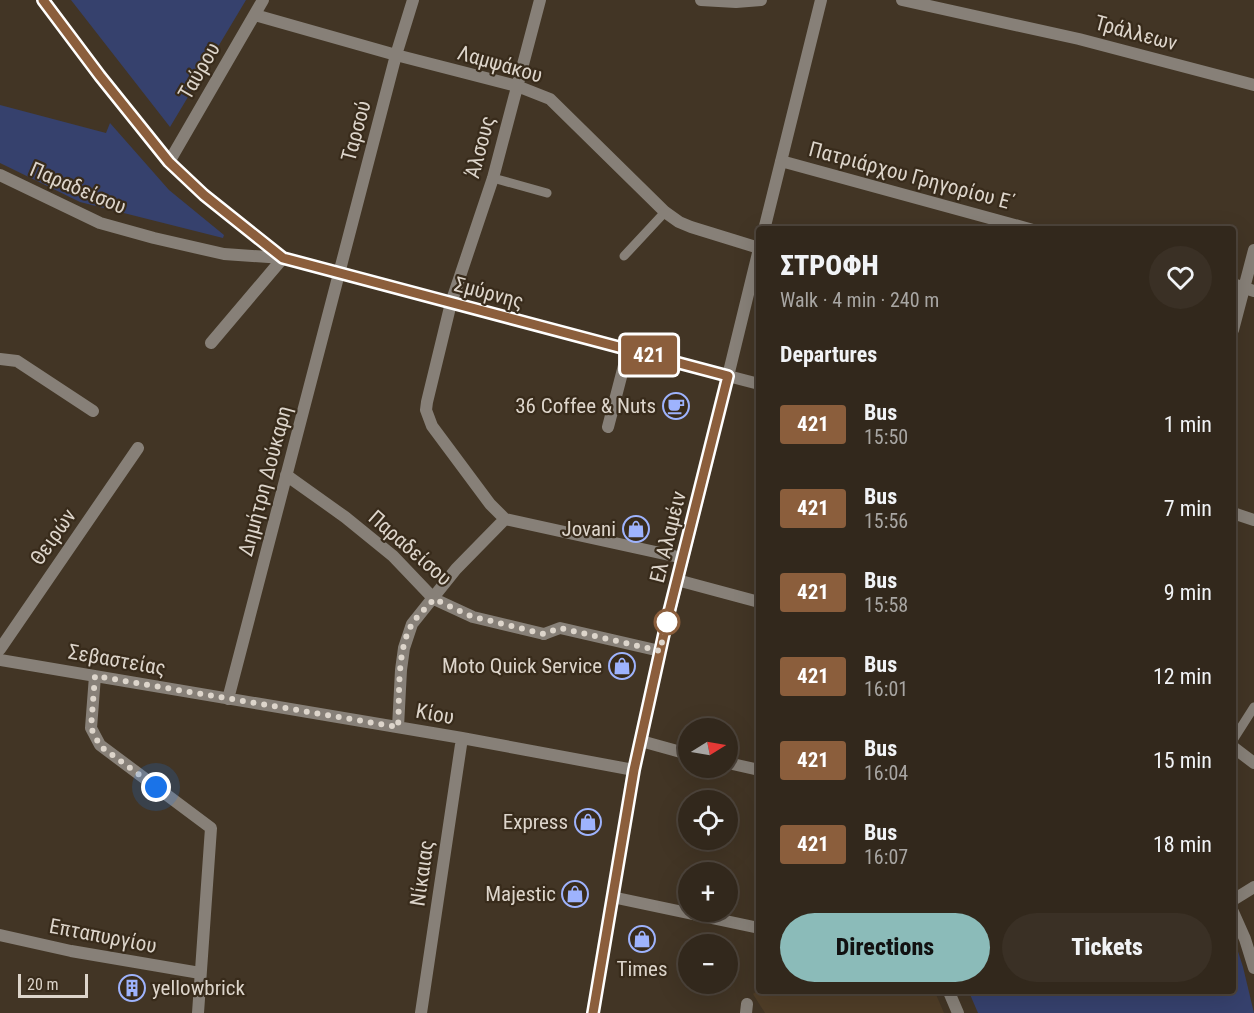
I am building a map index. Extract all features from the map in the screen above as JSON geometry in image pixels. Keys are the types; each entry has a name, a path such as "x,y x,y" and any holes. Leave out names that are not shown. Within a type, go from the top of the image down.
{"main road":[{"path":"43,0 169,162 204,195 283,258"},
{"name":"Σμύρνης","path":"283,258 728,376"},
{"name":"Ελ Αλαμέιν","path":"593,1013 634,770 660,651 728,376"}],"street":[{"name":"Ταύρου","path":"169,162 263,0"},
{"name":"Ταρσού","path":"339,273 413,0"},
{"name":"Άλσους","path":"505,519 490,504 429,419 427,402 451,303 493,178 540,0"},
{"path":"701,0 735,2 761,0"},
{"path":"765,226 821,0"},
{"name":"Τράλλεων","path":"902,0 1079,39 1254,85"},
{"name":"Λαμψάκου","path":"255,15 396,56 517,86 550,99 665,212 691,227 756,248"},
{"name":"Πατριάρχου Γρηγορίου Ε΄","path":"781,161 1018,226"},
{"name":"Παραδείσου","path":"0,175 89,219 111,226 224,254 283,258"},
{"path":"1236,318 1254,250"},
{"path":"211,343 283,258"},
{"name":"Ελ Αλαμέιν","path":"728,376 756,261"},
{"name":"Δημήτρη Δούκαρη","path":"228,699 339,273"},
{"path":"608,427 628,350"},
{"path":"0,359 17,361 93,411"},
{"name":"Σμύρνης","path":"728,376 756,383"},
{"name":"Θειρών","path":"0,649 138,448"},
{"name":"Παραδείσου","path":"286,475 345,517 393,556 434,599 473,617 544,634 560,628 660,651"},
{"path":"1236,514 1254,520"},
{"path":"398,727 401,670 406,641 412,624 456,569 505,519 683,558"},
{"path":"677,580 756,601"},
{"name":"Σεβαστείας","path":"0,660 228,699"},
{"path":"95,676 91,728 100,746 211,828 198,1013"},
{"name":"Κίου","path":"228,699 462,738 634,770"},
{"name":"Νίκαιας","path":"421,1013 462,738"},
{"path":"641,741 678,751"},
{"path":"1236,749 1254,763"},
{"path":"738,765 756,769"},
{"path":"1236,898 1254,887"},
{"path":"612,897 756,927"},
{"path":"1236,919 1254,968"},
{"name":"Επταπυργίου","path":"0,935 71,951 200,974"},
{"path":"950,994 958,1013"}],"lane":[{"path":"493,178 548,193"},
{"path":"624,256 665,212"},
{"path":"1236,735 1254,707"}],"shaded area":[{"path":"71,0 246,0 170,127"},
{"path":"0,105 106,133 110,123 169,190 224,235 223,238 80,202 0,163"},
{"path":"1236,945 1254,1013 978,1013 970,994 1236,994"},
{"path":"756,992 756,994 936,994 944,1013 765,1013 753,994"}],"bus line":[{"name":"421","path":"43,0 100,76 176,170 230,217 283,258 728,376 667,620 634,770 593,1013"}],"place":[{"name":"36 Coffee & Nuts","path":"676,406"},
{"name":"Jovani","path":"636,529"},
{"name":"Moto Quick Service","path":"622,666"},
{"name":"Express","path":"588,822"},
{"name":"Majestic","path":"575,894"},
{"name":"Times","path":"642,939"},
{"name":"yellowbrick","path":"132,988"}],"route":[{"path":"156,787 100,746 94,737 91,728 95,676 398,727 404,648 412,624 434,599 473,617 544,634 560,628 660,651 667,620 667,622"}]}
